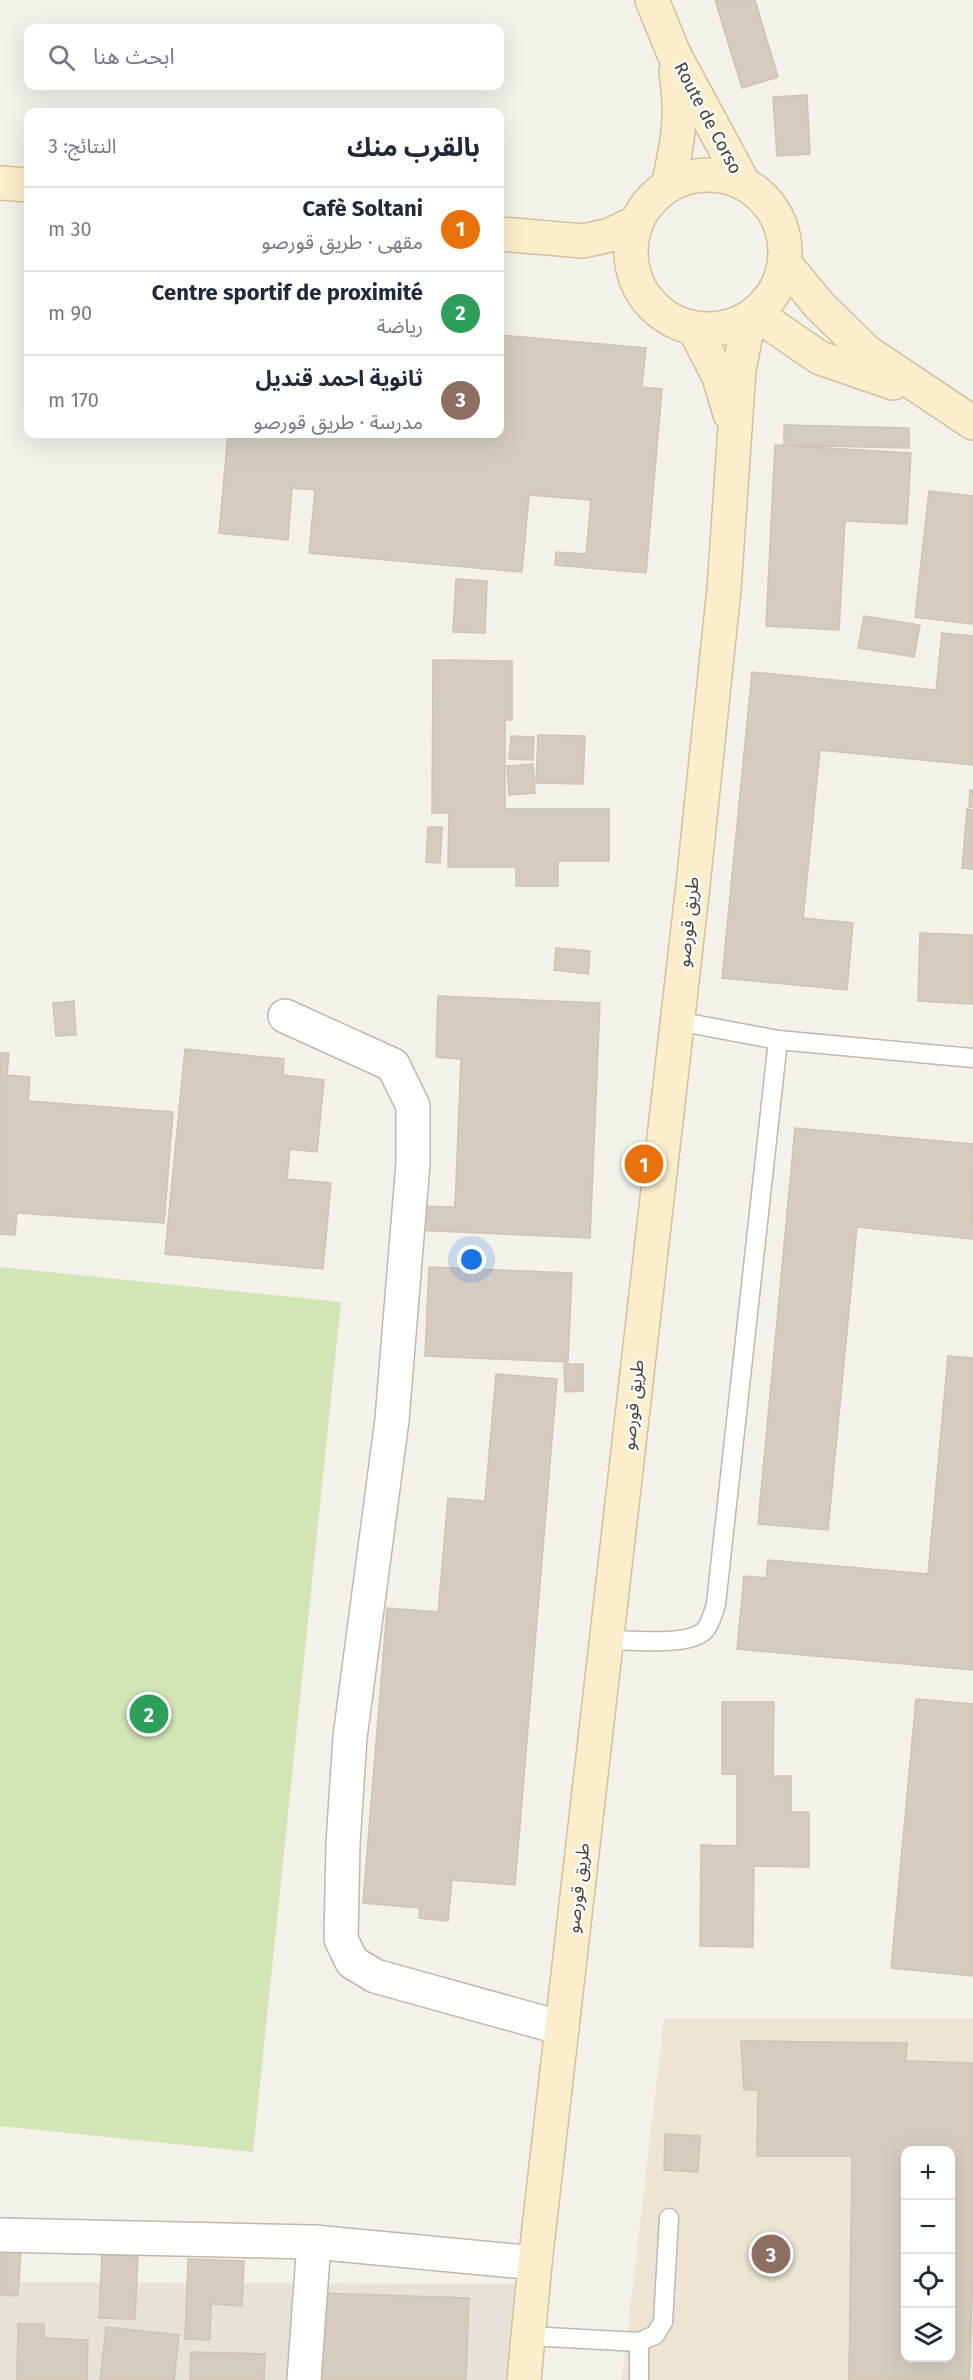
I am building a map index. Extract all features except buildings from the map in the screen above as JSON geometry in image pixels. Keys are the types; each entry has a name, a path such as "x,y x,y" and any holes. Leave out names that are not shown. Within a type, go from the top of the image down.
{"main road":[{"name":"Route de Corso","path":"652,0 674,54 743,182"},
{"name":"Route de Corso","path":"668,185 679,142 680,98 674,54"},
{"path":"718,175 743,182 764,197 779,218 786,242 786,265 779,286 766,305 752,316 728,328 704,330 680,324 659,312 642,294 637,283 630,248 635,223 649,201 668,185 693,176 718,175"},
{"path":"0,183 24,185"},
{"path":"504,234 583,241 610,235 635,223"},
{"path":"555,240 604,261 637,283"},
{"path":"786,265 820,306 867,352 973,423"},
{"path":"752,316 820,358 935,397"},
{"path":"735,429 739,370 752,316"},
{"path":"694,328 719,376 735,429"},
{"name":"طريق قورصو","path":"524,2380 535,2263 724,589 735,429"}],"street":[{"path":"285,1016 393,1065 413,1106 413,1163 392,1420 350,1737 343,1844 341,1939 352,1962 375,1976 562,2028"},
{"path":"0,2235 314,2242 535,2263"},
{"path":"304,2380 314,2242"}],"lane":[{"path":"677,1021 778,1040 973,1058"},
{"path":"606,1640 682,1641 704,1632 714,1612 778,1040"},
{"path":"528,2336 639,2342 655,2335 663,2322 669,2218"},
{"path":"639,2342 639,2380"}],"shaded area":[{"path":"664,2019 973,2019 973,2380 622,2380"},
{"path":"0,2282 531,2284 520,2380 0,2380"}],"green space":[{"path":"0,1267 341,1302 253,2152 0,2126"}],"place":[{"name":"Cafè Soltani","path":"644,1164"},
{"name":"Centre sportif de proximité","path":"149,1714"},
{"name":"ثانوية احمد قنديل","path":"771,2254"}]}
